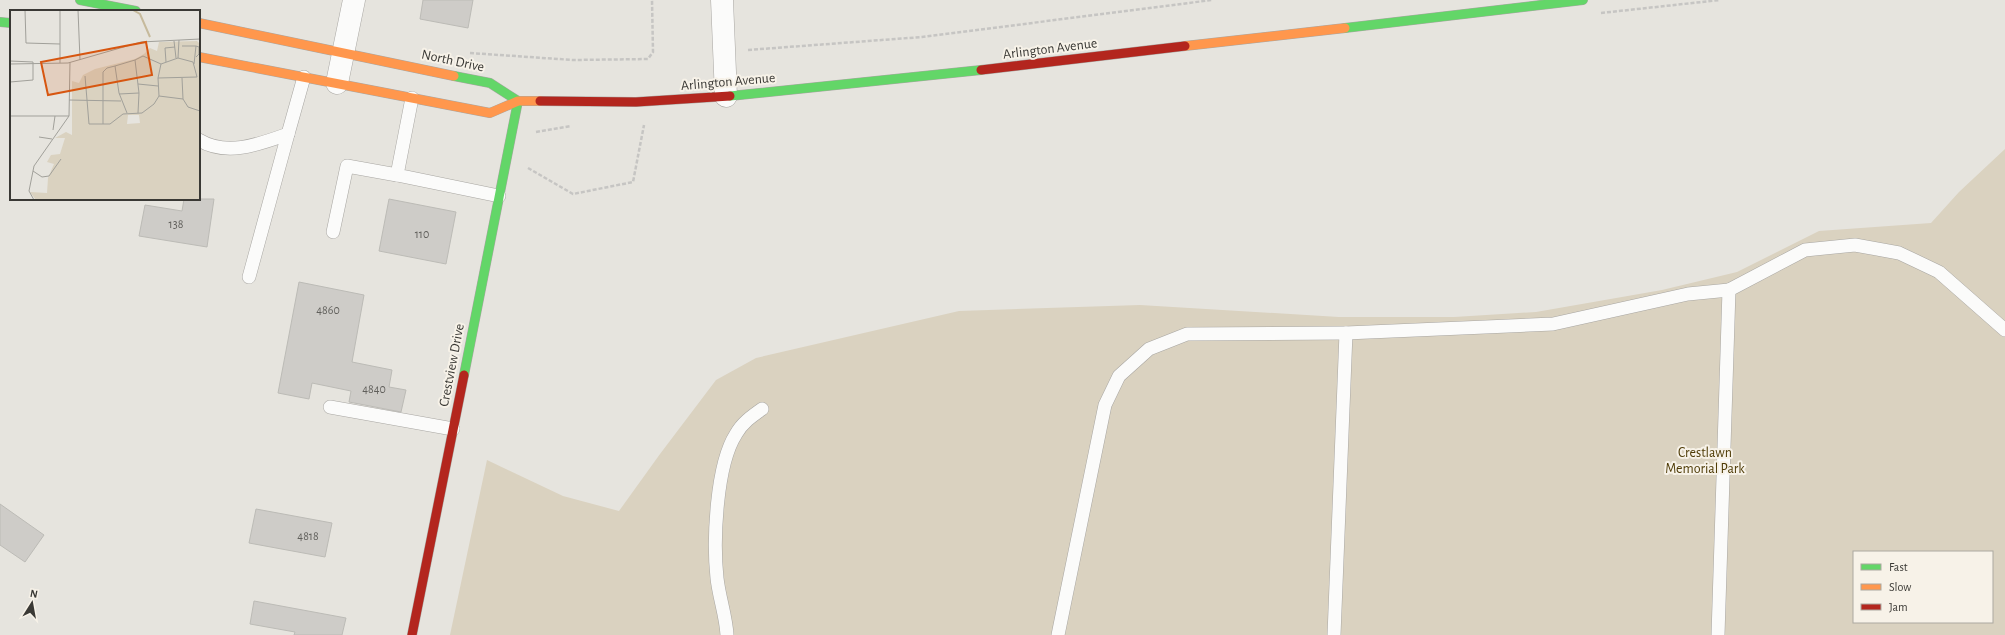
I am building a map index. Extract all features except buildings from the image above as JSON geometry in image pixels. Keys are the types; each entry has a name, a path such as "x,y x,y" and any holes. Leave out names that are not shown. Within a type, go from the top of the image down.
{"main road":[{"path":"80,0 131,10"},
{"name":"Arlington Avenue","path":"518,101 649,102 726,96 997,68 1583,0"},
{"path":"0,22 10,24"},
{"name":"North Drive","path":"200,23 490,82 518,101"},
{"path":"200,56 490,112 518,101"},
{"name":"Crestview Drive","path":"412,635 518,101"}],"street":[{"path":"336,83 354,0"},
{"path":"722,0 726,96"}],"lane":[{"path":"249,277 304,77"},
{"path":"397,175 412,98"},
{"path":"200,140 222,148 252,147 288,134"},
{"path":"333,232 347,166 500,196"},
{"path":"1058,635 1105,405 1119,376 1149,349 1188,334 1346,333 1553,324 1688,294 1729,290 1805,250 1855,245 1899,253 1939,272 2005,330"},
{"path":"1718,635 1729,290"},
{"path":"1334,635 1346,333"},
{"path":"330,407 453,429"},
{"path":"727,635 717,579 715,549 716,511 728,449 735,435 744,423 762,409"}],"path":[{"path":"462,52 485,55 574,60 648,59 653,52 652,0"},
{"path":"724,52 922,37 1212,0"},
{"path":"1594,14 1720,0"},
{"path":"507,156 573,194 633,182 649,102"},
{"path":"533,133 578,125"}],"green space":[{"name":"Crestlawn Memorial Park","path":"2005,149 2005,635 450,635 487,460 563,496 619,511 716,380 756,358 959,311 1140,305 1339,317 1454,317 1536,312 1662,290 1737,272 1819,231 1931,223 1959,192"}],"traffic: fast":[{"path":"80,0 131,10"},
{"path":"1345,28 1583,0"},
{"path":"0,22 10,23"},
{"path":"730,96 981,70"},
{"path":"454,76 490,83 518,101"},
{"path":"464,375 518,101"}],"traffic: slow":[{"path":"200,23 454,76"},
{"path":"1185,46 1345,28"},
{"path":"200,57 490,113 518,101 540,101"}],"traffic: jam":[{"path":"981,70 1185,46"},
{"path":"540,101 636,102 730,96"},
{"path":"412,635 464,375"}]}
